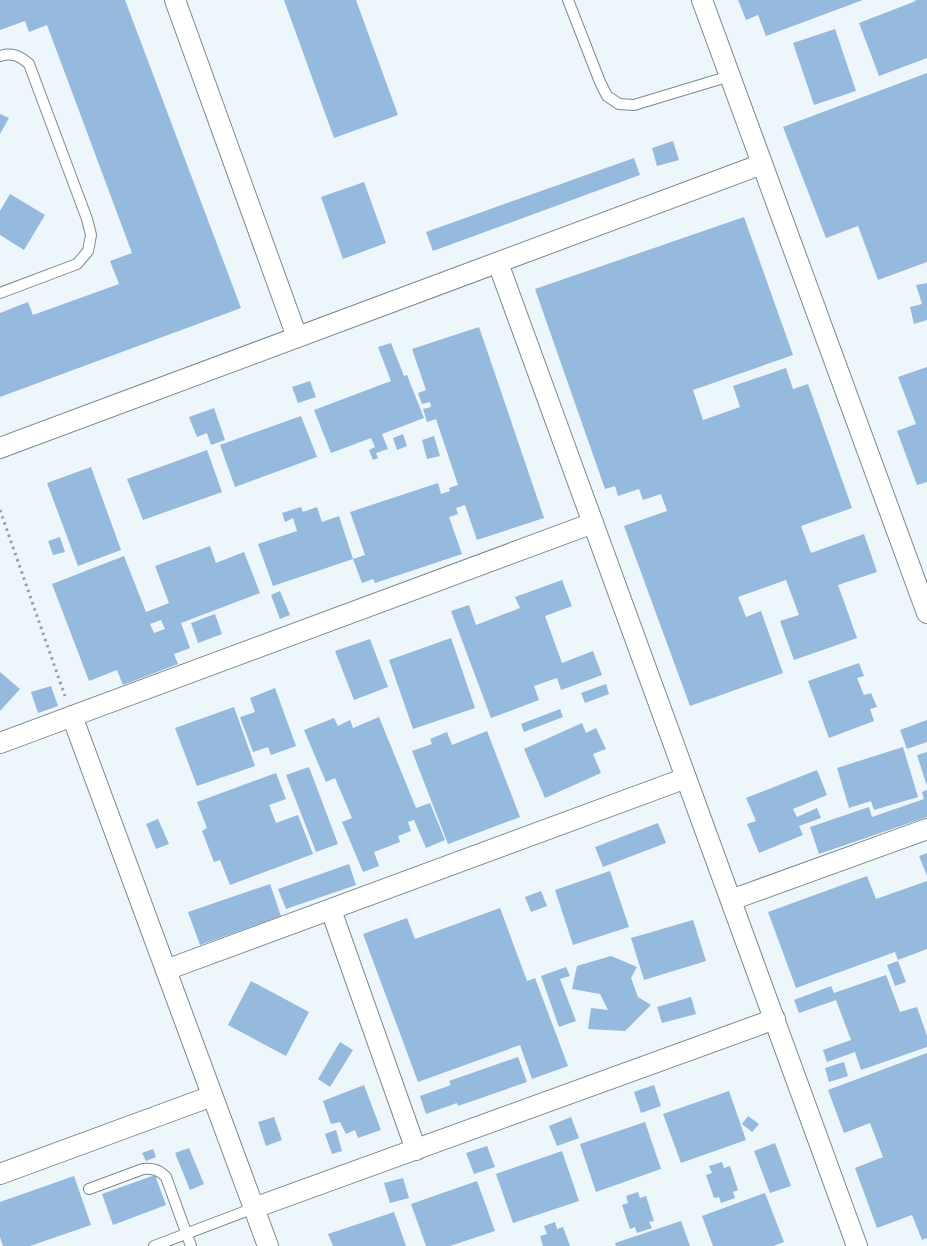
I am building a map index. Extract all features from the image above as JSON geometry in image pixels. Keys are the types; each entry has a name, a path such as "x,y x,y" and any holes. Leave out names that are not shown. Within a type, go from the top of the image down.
{"street":[{"path":"175,0 298,337"},
{"path":"702,0 927,613"},
{"path":"0,448 762,164"},
{"path":"498,263 857,1246"},
{"path":"0,743 593,523"},
{"path":"72,716 268,1246"},
{"path":"166,970 686,778"},
{"path":"731,900 927,829"},
{"path":"331,910 416,1150"},
{"path":"254,1208 775,1019"},
{"path":"0,1174 212,1096"}],"lane":[{"path":"568,0 600,82 607,96 619,104 634,105 730,76"},
{"path":"0,56 8,54 20,56 29,64 91,235 88,251 77,264 0,293"},
{"path":"89,1189 143,1169 152,1168 160,1171 166,1177 191,1246"},
{"path":"154,1246 254,1208"}],"path":[{"path":"0,510 72,716"}],"building":[{"path":"0,0 125,0 241,308 0,397 0,313 28,302 33,315 119,284 110,261 132,253 47,25 29,32 25,21 0,30"},
{"path":"284,0 356,0 398,115 334,138"},
{"path":"738,0 863,0 766,36 758,15 746,20"},
{"path":"915,0 927,0 927,58 879,76 859,23"},
{"path":"835,29 856,91 814,105 793,43"},
{"path":"927,73 927,262 878,280 858,226 826,238 783,127"},
{"path":"0,114 9,118 0,134"},
{"path":"673,141 679,160 657,166 652,148"},
{"path":"634,158 640,175 433,251 426,232"},
{"path":"364,182 386,243 343,259 321,197"},
{"path":"10,194 45,215 24,250 0,235 0,211"},
{"path":"744,217 793,355 693,390 703,420 740,407 733,386 786,368 793,389 808,384 852,508 801,526 811,553 864,534 877,572 838,585 857,638 794,660 780,621 799,615 786,580 738,597 746,617 761,611 783,673 690,706 624,526 667,511 661,494 643,500 639,489 618,496 615,486 605,489 535,289"},
{"path":"927,283 927,320 914,324 910,307 922,304 916,285"},
{"path":"479,327 544,518 477,540 465,505 456,508 458,514 449,517 462,554 375,583 373,579 362,583 353,559 365,555 350,512 438,483 441,494 450,491 449,488 458,485 436,419 427,422 423,409 431,407 430,402 422,404 418,393 426,390 412,349"},
{"path":"391,343 404,376 407,375 424,418 382,434 388,449 376,453 378,458 373,460 369,450 375,447 371,438 331,453 314,410 391,381 378,347"},
{"path":"927,367 927,482 917,485 897,431 916,424 898,377"},
{"path":"310,381 316,397 298,403 292,387"},
{"path":"214,408 225,440 211,445 207,433 197,437 189,417"},
{"path":"301,416 317,457 235,487 220,445"},
{"path":"403,434 407,446 397,450 393,438"},
{"path":"434,436 440,456 427,459 422,440"},
{"path":"207,450 222,492 143,520 127,479"},
{"path":"91,467 121,550 78,566 47,483"},
{"path":"301,507 303,512 317,507 322,522 339,516 353,559 273,586 258,544 297,531 293,518 285,522 282,513"},
{"path":"60,537 65,552 53,555 48,541"},
{"path":"210,546 216,563 244,552 260,593 181,623 190,648 174,654 178,664 123,685 117,670 89,681 52,584 124,556 146,612 169,603 155,566","holes":["161,620 165,629 154,633 150,624"]},
{"path":"562,580 572,606 545,616 562,663 593,651 602,675 561,690 557,678 534,686 539,700 491,718 451,611 469,605 476,625 520,608 515,597"},
{"path":"280,591 290,615 280,619 271,595"},
{"path":"215,614 222,634 198,643 191,623"},
{"path":"451,638 475,708 413,729 389,660"},
{"path":"370,639 388,687 354,700 335,651"},
{"path":"859,663 864,676 857,678 864,695 871,693 877,707 870,709 874,721 829,738 808,681"},
{"path":"0,672 20,689 0,711"},
{"path":"606,684 609,694 585,703 581,693"},
{"path":"51,686 58,706 38,713 31,692"},
{"path":"275,688 296,746 271,755 268,747 253,752 240,717 255,712 250,698"},
{"path":"234,707 255,766 197,786 175,728"},
{"path":"560,709 563,717 524,732 521,724"},
{"path":"379,717 416,808 430,803 445,840 426,848 414,820 408,822 411,831 398,836 400,842 374,852 379,866 363,872 342,822 352,818 335,778 326,782 304,730 334,718 338,726 350,720 353,728"},
{"path":"927,720 927,742 907,749 900,730"},
{"path":"582,723 586,733 596,728 606,749 593,754 601,773 545,798 524,749"},
{"path":"487,731 520,817 448,844 412,751 432,744 430,739 447,732 452,745"},
{"path":"903,747 918,797 874,810 871,801 849,808 837,768"},
{"path":"927,752 927,786 917,755"},
{"path":"309,767 338,844 316,852 286,775"},
{"path":"817,770 827,795 793,809 797,817 817,808 821,818 799,826 803,835 759,853 747,824 756,821 746,798"},
{"path":"276,773 286,799 269,805 276,823 298,815 313,854 230,885 220,860 214,862 202,831 207,828 197,802"},
{"path":"927,790 927,817 819,854 810,827 869,807 872,817 924,799 922,792"},
{"path":"158,819 169,844 156,849 146,824"},
{"path":"658,823 666,843 603,867 595,847"},
{"path":"927,853 927,876 919,856"},
{"path":"349,864 356,885 286,909 278,889"},
{"path":"610,871 629,927 573,945 555,890"},
{"path":"867,876 876,899 927,881 927,949 898,960 895,952 796,988 768,912"},
{"path":"270,884 281,916 200,945 188,912"},
{"path":"541,891 547,906 531,912 525,897"},
{"path":"500,908 527,981 535,978 568,1066 532,1079 520,1045 418,1082 363,934 407,918 415,939"},
{"path":"693,920 706,961 644,980 631,938"},
{"path":"611,956 637,967 631,978 638,997 651,1005 625,1031 588,1029 591,1008 608,1010 600,994 572,989 577,966"},
{"path":"898,961 906,982 895,986 887,965"},
{"path":"566,967 570,976 560,979 576,1021 559,1027 541,976"},
{"path":"886,975 900,1012 917,1007 927,1036 927,1047 861,1070 855,1052 827,1062 823,1050 851,1040 836,1000 799,1013 794,1000 831,986 834,993"},
{"path":"251,981 309,1012 286,1056 228,1025"},
{"path":"691,997 696,1014 662,1023 657,1007"},
{"path":"340,1042 353,1050 330,1087 318,1079"},
{"path":"927,1053 927,1238 922,1240 912,1215 877,1228 855,1168 883,1157 870,1123 844,1133 828,1090"},
{"path":"518,1057 527,1082 458,1106 457,1103 426,1114 420,1096 451,1085 449,1081"},
{"path":"844,1062 848,1076 829,1082 825,1068"},
{"path":"364,1085 381,1130 358,1138 355,1130 346,1134 340,1122 331,1124 323,1101"},
{"path":"654,1085 661,1106 641,1113 634,1092"},
{"path":"729,1091 746,1140 681,1163 663,1114"},
{"path":"748,1116 759,1124 752,1132 742,1124"},
{"path":"274,1117 282,1140 266,1146 258,1122"},
{"path":"571,1117 579,1138 557,1146 549,1126"},
{"path":"645,1122 661,1169 596,1192 580,1144"},
{"path":"336,1130 342,1151 332,1154 325,1134"},
{"path":"775,1143 791,1186 770,1193 754,1151"},
{"path":"487,1146 495,1167 474,1174 466,1153"},
{"path":"189,1148 204,1184 190,1190 175,1153"},
{"path":"153,1149 156,1157 146,1161 142,1153"},
{"path":"562,1151 579,1201 513,1223 496,1174"},
{"path":"722,1162 724,1168 730,1166 738,1190 733,1192 735,1198 721,1203 719,1197 714,1198 706,1175 712,1173 709,1166"},
{"path":"155,1175 166,1205 113,1225 102,1194"},
{"path":"74,1176 91,1225 30,1246 3,1246 0,1237 0,1202"},
{"path":"403,1178 409,1198 390,1203 384,1183"},
{"path":"477,1181 495,1231 450,1246 426,1246 411,1204"},
{"path":"638,1192 640,1198 646,1196 654,1221 649,1222 652,1228 637,1233 635,1227 630,1229 622,1205 628,1203 626,1196"},
{"path":"765,1193 784,1242 773,1246 713,1246 702,1216"},
{"path":"394,1212 406,1246 333,1246 328,1234"},
{"path":"681,1221 690,1246 616,1246 615,1243"},
{"path":"555,1222 557,1229 563,1227 570,1246 543,1246 540,1236 547,1234 544,1226"}]}
